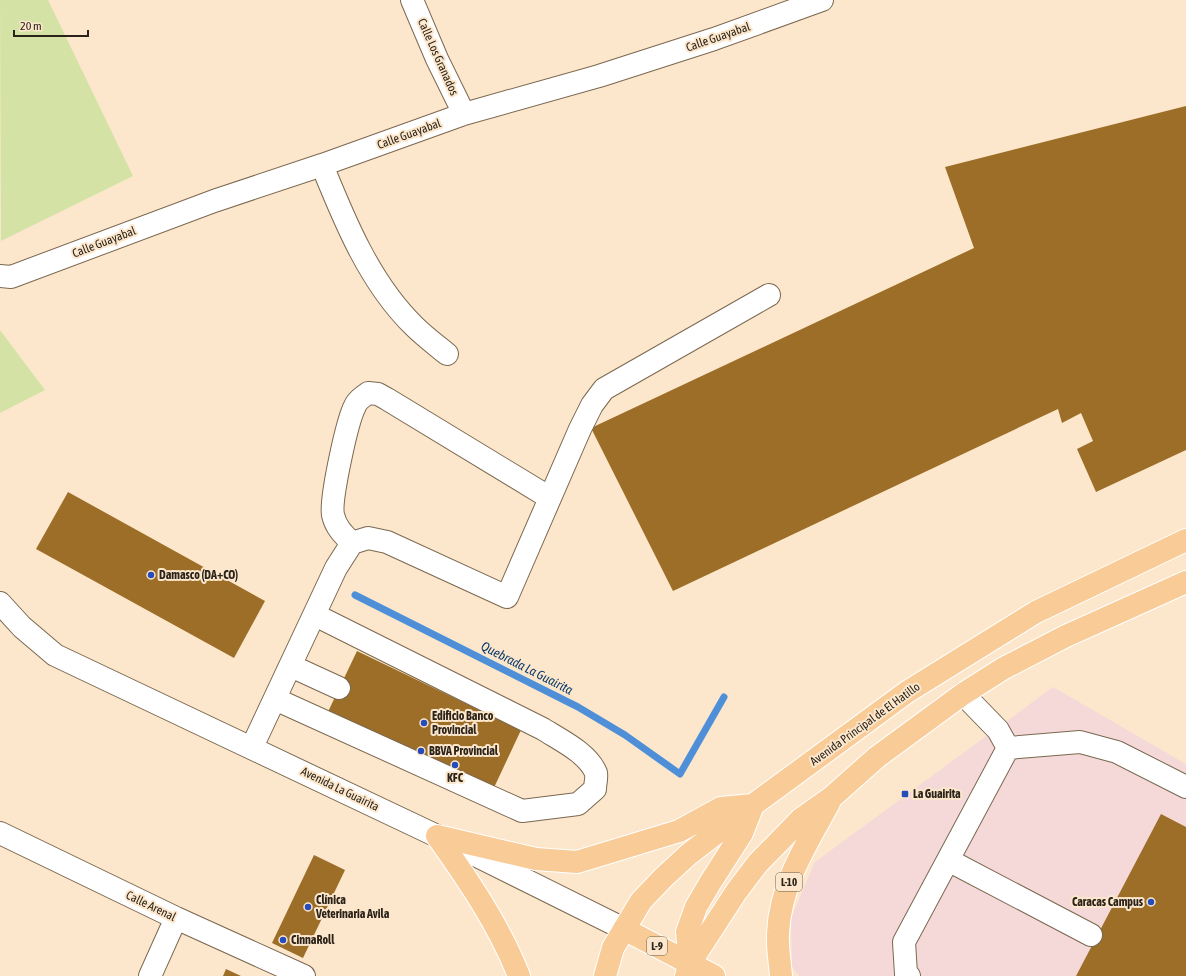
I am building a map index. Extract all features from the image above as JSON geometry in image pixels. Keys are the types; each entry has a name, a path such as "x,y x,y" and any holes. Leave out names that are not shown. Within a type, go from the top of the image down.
{"main road":[{"name":"Avenida Principal de El Hatillo","path":"605,976 613,948 641,901 689,854 753,805 907,692 1036,612 1186,540"},
{"name":"L-10","path":"688,970 736,892 758,863 801,819 832,797 877,757 963,694 1004,668 1066,636 1186,582"},
{"name":"L-10","path":"781,976 778,933 782,904 795,865 832,797"},
{"path":"437,836 536,859 577,862 679,831 721,808 753,805 742,833 696,907 687,932 688,970"},
{"path":"437,836 483,905 513,960 519,976"},
{"name":"Avenida La Guairita","path":"624,929 688,970"},
{"name":"L-9","path":"688,970 714,976"}],"street":[{"name":"Calle Los Granados","path":"412,0 437,58 464,114"},
{"name":"Calle Guayabal","path":"0,276 11,277 214,201 322,165 464,114 599,76 714,39 822,0"},
{"path":"322,165 348,228 381,286 414,326 447,354"},
{"path":"252,747 342,558 352,543 368,538 387,542 507,597 589,411 604,389 769,294"},
{"path":"352,543 339,531 333,515 334,497 341,459 355,406 360,398 368,393 378,394 387,399 550,498"},
{"name":"Avenida La Guairita","path":"0,603 22,627 55,655 252,747 437,836 624,929"},
{"path":"275,699 522,812 578,804 595,789 596,775 590,763 574,749 543,729 315,615"},
{"path":"291,666 340,688"},
{"path":"963,694 998,730 1008,748"},
{"path":"1008,748 1080,742 1117,752 1186,787"},
{"path":"909,976 906,974 904,942 1008,748"},
{"name":"Calle Arenal","path":"0,833 176,918 304,976"},
{"path":"948,860 1091,935"},
{"path":"150,976 176,918"}],"shaded area":[{"path":"1053,687 1186,764 1186,976 799,976 792,967 791,918 815,862"}],"green space":[{"path":"0,0 48,0 133,176 1,241"},
{"path":"0,330 45,390 0,413"}],"building":[{"path":"1186,106 1186,450 1096,492 1077,449 1093,441 1081,413 1062,423 1058,409 673,591 591,428 974,248 945,167"},
{"name":"Damasco (DA+CO)","path":"68,492 265,601 234,658 36,549"},
{"name":"Edificio Banco Provincial","path":"357,651 521,730 491,794 326,716"},
{"name":"Caracas Campus","path":"1161,814 1186,827 1186,976 1076,976"},
{"name":"Clínica Veterinaria Avila","path":"314,855 345,870 303,958 272,943"},
{"path":"226,969 241,976 223,976"}],"waterway":[{"name":"Quebrada La Guairita","path":"355,595 578,707 625,735 680,774 724,697"}],"place":[{"name":"Damasco (DA+CO)","path":"151,575"},
{"name":"Edificio Banco Provincial","path":"424,723"},
{"name":"BBVA Provincial","path":"421,751"},
{"name":"KFC","path":"455,765"},
{"name":"La Guairita","path":"905,794"},
{"name":"Caracas Campus","path":"1151,902"},
{"name":"Clínica Veterinaria Avila","path":"308,907"},
{"name":"CinnaRoll","path":"283,940"}]}
